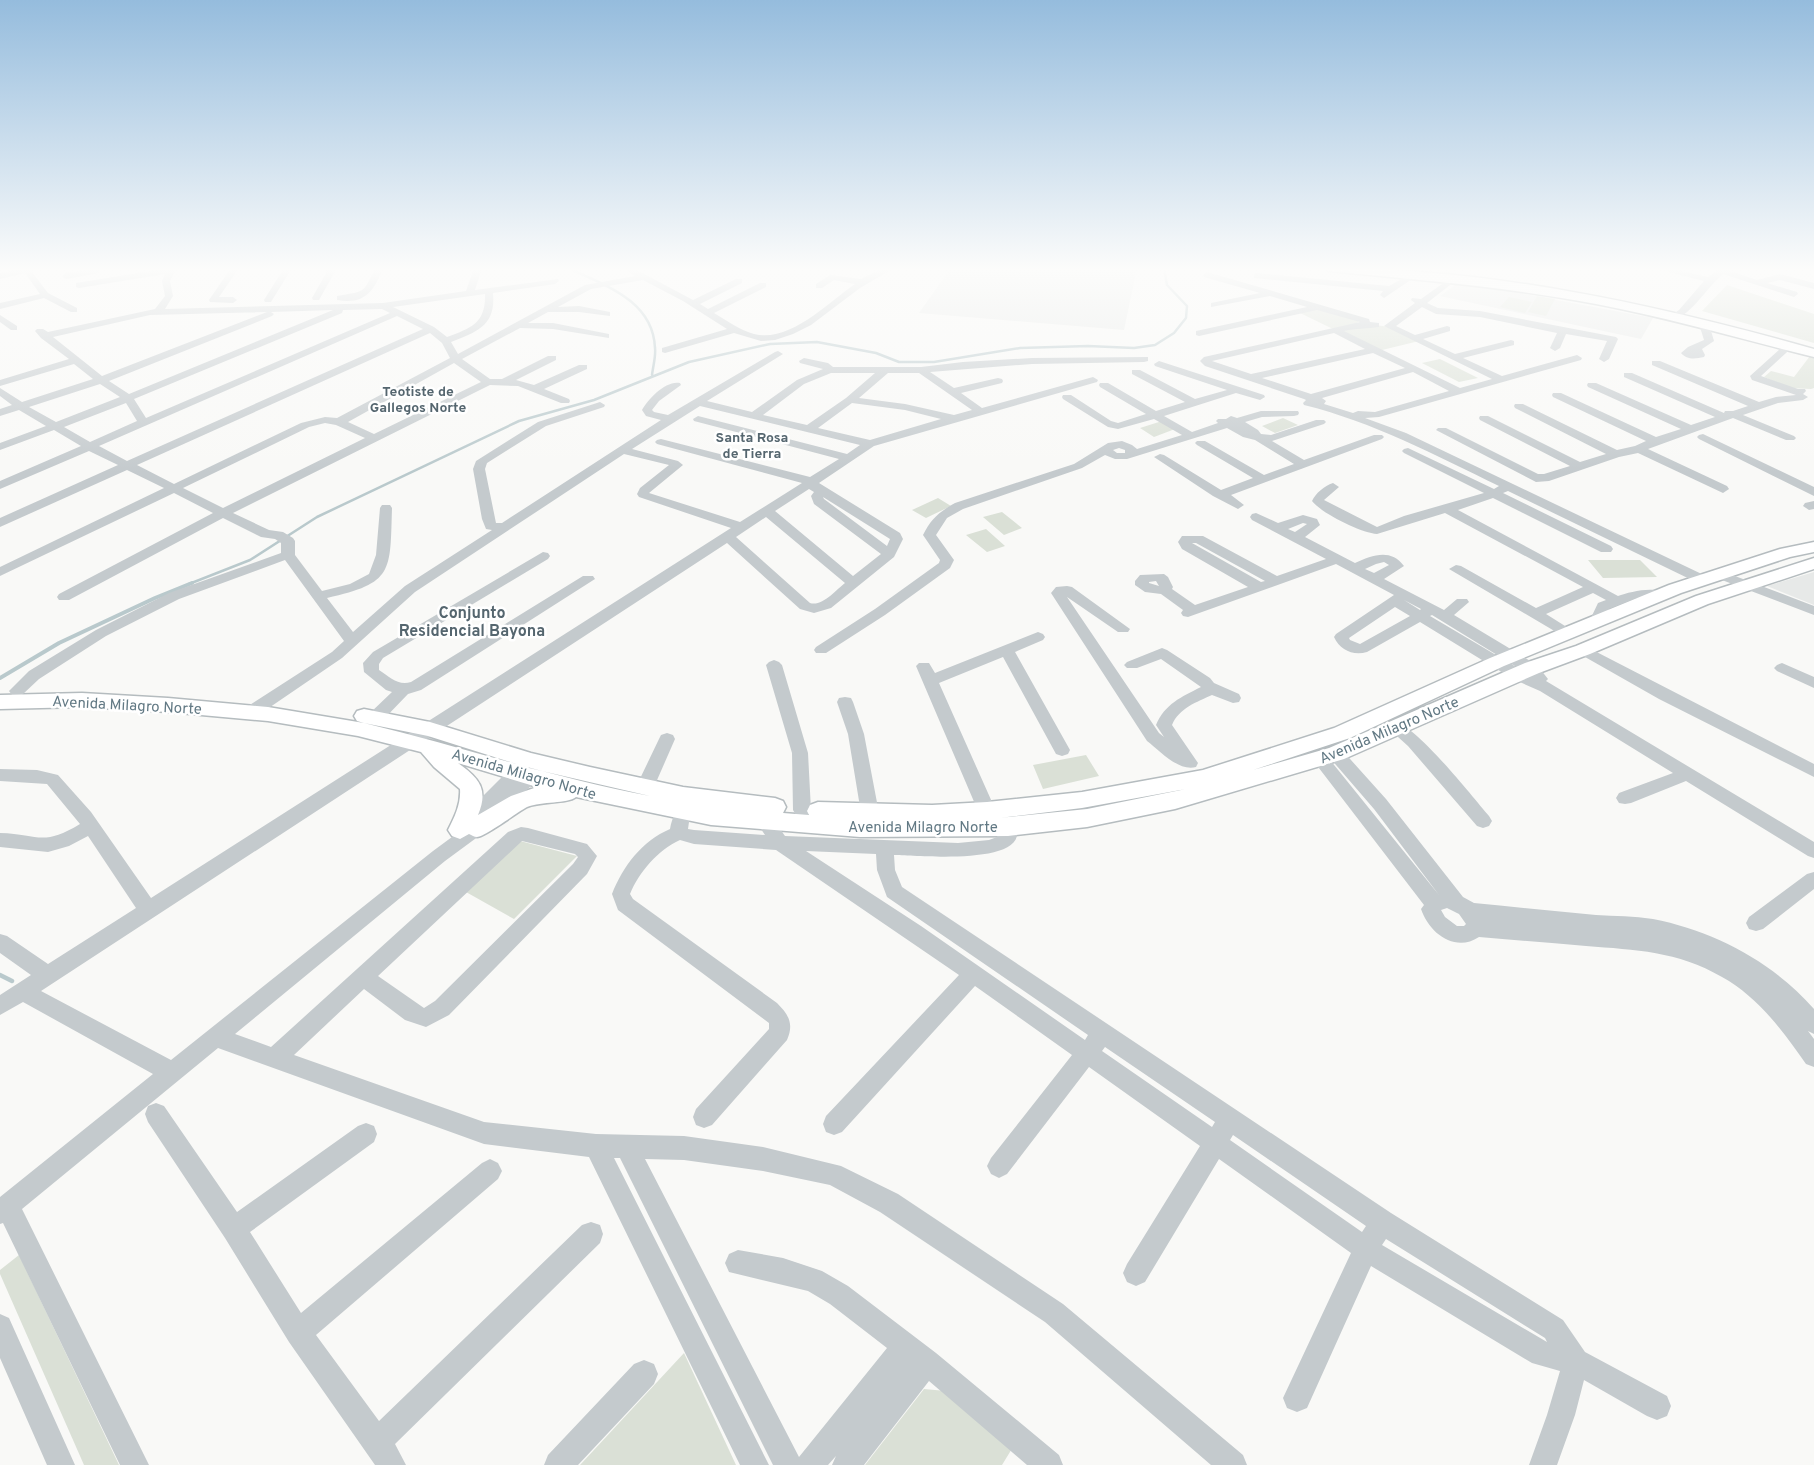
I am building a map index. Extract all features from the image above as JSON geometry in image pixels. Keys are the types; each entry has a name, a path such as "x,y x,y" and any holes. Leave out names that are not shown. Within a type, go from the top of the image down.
{"main road":[{"path":"1758,336 1814,353"},
{"path":"1766,336 1814,348"},
{"name":"Avenida Milagro Norte","path":"258,706 358,729 423,739 530,768 645,787 688,804 764,820 860,828 1008,827 1087,818 1175,801 1328,756 1396,728 1515,665 1568,634 1659,595 1786,553 1814,546"},
{"name":"Avenida Milagro Norte","path":"530,768 598,795 688,804 870,813 932,814 987,811 1082,800 1342,733 1515,665 1583,650 1702,600 1814,563"},
{"name":"Avenida Milagro Norte","path":"6,695 168,705 258,706 375,718 423,739"},
{"path":"423,739 438,759 460,774 470,785 472,800 468,829"},
{"path":"468,829 509,806 552,791 598,795"}],"street":[{"path":"46,336 101,380 128,398 144,423"},
{"path":"194,336 193,338 198,342"},
{"path":"0,413 101,380 212,336"},
{"path":"0,447 128,398 277,336"},
{"path":"0,485 343,336"},
{"path":"0,524 411,336"},
{"path":"440,336 446,341 456,360 488,382"},
{"path":"446,341 457,336"},
{"path":"339,422 499,336"},
{"path":"665,350 712,336"},
{"path":"753,336 776,336"},
{"path":"1306,336 1208,358 1205,361 1308,405 1362,415 1375,415 1578,358"},
{"path":"1347,336 1458,391"},
{"path":"1410,336 1500,379"},
{"path":"1414,338 1420,336"},
{"path":"1453,356 1509,340 1510,336"},
{"path":"1555,348 1560,336"},
{"path":"1600,336 1613,339 1604,359"},
{"path":"1696,347 1707,344 1709,341 1708,336"},
{"path":"1248,378 1373,350"},
{"path":"1783,352 1755,376 1756,378 1807,397"},
{"path":"258,706 337,655 410,589 670,419 778,354"},
{"path":"506,381 552,358"},
{"path":"755,416 797,384 820,372 831,370 921,370 963,365 1032,361 1144,359"},
{"path":"0,383 76,360"},
{"path":"804,361 824,366 831,370"},
{"path":"1656,363 1754,404"},
{"path":"1159,364 1260,397"},
{"path":"535,389 583,366"},
{"path":"810,429 850,400 885,370"},
{"path":"921,370 981,412"},
{"path":"1228,421 1261,414 1294,413 1308,405 1414,370"},
{"path":"1136,372 1194,403"},
{"path":"1628,375 1726,415 1790,438"},
{"path":"64,597 223,513 488,382 506,381 519,383 565,401"},
{"path":"952,392 998,381"},
{"path":"0,1006 148,910 423,739 741,527 815,486 870,444 954,419 1099,383 1160,414 1194,434 1262,479"},
{"path":"670,419 650,414 648,410 650,405 676,385"},
{"path":"1592,385 1688,427"},
{"path":"0,390 20,406 91,447 285,544 318,596 352,641"},
{"path":"1067,397 1108,424 1118,426 1234,390"},
{"path":"1557,395 1652,440"},
{"path":"1522,484 1536,478 1545,478 1576,465 1754,404 1786,398 1807,397"},
{"path":"850,400 905,408 954,419"},
{"path":"953,513 1125,452 1194,434 1270,404 1292,400 1380,432 1402,435 1508,486 1711,577 1749,584 1814,611"},
{"path":"698,402 870,444"},
{"path":"1285,402 1282,405 1285,409 1294,413"},
{"path":"506,526 491,526 488,519 480,464 542,424 600,405"},
{"path":"1519,406 1613,452 1639,449 1652,440"},
{"path":"1484,418 1576,465"},
{"path":"698,419 850,458"},
{"path":"0,572 305,425 325,420 339,422 372,438"},
{"path":"1228,421 1254,432 1257,437 1302,464"},
{"path":"1257,437 1272,438 1320,422"},
{"path":"1442,430 1536,478"},
{"path":"1222,494 1380,432"},
{"path":"1703,438 1814,492"},
{"path":"661,442 815,486 895,536 897,540 890,554 854,584 826,605 814,609 805,606 727,536"},
{"path":"821,650 880,612 945,565 947,560 936,544 940,539 939,527 968,502 1078,466 1112,444 1125,452"},
{"path":"1639,449 1723,490"},
{"path":"623,450 677,465 644,491 643,494 646,496 741,527"},
{"path":"1408,450 1606,549"},
{"path":"1160,457 1238,505"},
{"path":"1334,487 1320,497 1318,501 1323,506 1371,530 1388,530 1406,520 1494,494 1508,486"},
{"path":"318,596 366,583 374,577 379,569 386,508"},
{"path":"1447,509 1618,601"},
{"path":"767,511 854,584"},
{"path":"1256,518 1374,579 1399,598 1515,665"},
{"path":"1277,528 1303,519 1313,522 1314,525 1310,529 1295,538"},
{"path":"1259,587 1186,546 1185,542 1188,539 1198,539 1276,581"},
{"path":"6,695 101,633 174,596 285,544"},
{"path":"403,690 391,686 372,672 371,663 378,655 544,556"},
{"path":"1355,569 1376,558 1391,560 1397,566 1374,579"},
{"path":"1163,589 1191,612 1335,560"},
{"path":"1456,569 1535,613 1568,634"},
{"path":"375,718 403,690 416,686 588,579"},
{"path":"1535,613 1593,588"},
{"path":"1123,628 1067,590 1062,590 1058,593 1153,738 1197,770"},
{"path":"1596,622 1604,606 1636,594 1659,595"},
{"path":"1399,598 1341,637 1344,643 1352,648 1362,648 1426,613 1445,616 1545,687 1814,851"},
{"path":"1445,616 1462,602"},
{"path":"1072,615 1092,608"},
{"path":"987,811 928,673 1007,650 1038,637"},
{"path":"1007,650 1062,750"},
{"path":"1583,650 1665,695 1814,771"},
{"path":"1132,665 1162,653 1205,682 1209,687 1233,698"},
{"path":"774,664 800,753 802,810"},
{"path":"1782,668 1814,683"},
{"path":"1197,770 1164,724 1166,716 1173,709 1207,691 1209,687"},
{"path":"845,702 856,734 870,813"},
{"path":"1396,728 1414,742 1482,821"},
{"path":"645,787 667,738"},
{"path":"1328,756 1434,904"},
{"path":"1328,756 1380,804 1467,914 1468,934 1461,935 1443,929 1432,916 1431,909 1434,904 1447,900 1467,914 1660,944 1694,954 1730,971 1756,990 1785,1017 1814,1057"},
{"path":"135,1465 4,1209 439,856 530,768"},
{"path":"1625,798 1688,774"},
{"path":"0,775 37,776 52,779 91,826 148,910"},
{"path":"679,833 680,822 688,804"},
{"path":"764,820 780,843 914,932 1366,1249 1541,1354 1576,1361 1657,1406"},
{"path":"0,840 34,845 52,845 73,838 91,826"},
{"path":"704,1117 779,1033 780,1020 770,1010 626,904 621,894 625,882 657,844 668,836 679,833 694,837 780,843 958,850 990,847 1002,842 1008,835 1008,827"},
{"path":"275,1058 514,837 521,834 528,835 580,849 588,856 580,869 442,1008 426,1018 412,1013 363,977"},
{"path":"885,848 886,870 894,892 1382,1222 1554,1329 1576,1361"},
{"path":"1756,924 1814,879"},
{"path":"1467,914 1657,928 1697,940 1740,960 1774,983 1803,1010 1814,1024"},
{"path":"914,932 932,917"},
{"path":"0,942 48,975"},
{"path":"834,1124 973,974"},
{"path":"22,992 171,1072"},
{"path":"999,1166 1102,1033"},
{"path":"215,1037 484,1133 596,1146 684,1148 763,1159 833,1174 889,1202 1054,1313 1233,1465"},
{"path":"156,1114 234,1229 298,1333 392,1465"},
{"path":"1136,1273 1230,1119"},
{"path":"234,1229 366,1134"},
{"path":"596,1146 756,1465"},
{"path":"627,1147 788,1465"},
{"path":"614,1179 639,1170"},
{"path":"298,1333 490,1171"},
{"path":"1297,1398 1366,1249 1382,1222"},
{"path":"377,1442 591,1234"},
{"path":"738,1263 783,1271 813,1280 839,1295 917,1354 1049,1465"},
{"path":"0,1327 61,1465"},
{"path":"810,1465 917,1354"},
{"path":"846,1465 917,1354"},
{"path":"1543,1465 1561,1415 1576,1361"},
{"path":"558,1465 644,1374"}],"shaded area":[{"path":"1350,336 1409,336 1419,341 1378,351"},
{"path":"1629,336 1643,336 1641,339"},
{"path":"1791,336 1814,336 1814,343"},
{"path":"1810,356 1814,358 1814,388 1790,388 1764,377 1771,371 1794,377"},
{"path":"1440,359 1478,378 1459,382 1422,363"},
{"path":"1283,418 1298,425 1275,433 1262,426"},
{"path":"1162,421 1175,429 1154,437 1140,428"},
{"path":"938,498 951,506 926,518 912,510"},
{"path":"1002,512 1022,528 1004,535 983,517"},
{"path":"986,529 1005,546 987,552 966,535"},
{"path":"1588,560 1640,560 1657,577 1603,578"},
{"path":"1814,572 1814,605 1767,586"},
{"path":"1086,755 1099,776 1043,789 1033,765"},
{"path":"520,841 577,856 514,919 466,892"},
{"path":"19,1255 119,1465 84,1465 0,1274 0,1270"},
{"path":"684,1353 736,1465 580,1465"},
{"path":"924,1389 946,1391 1013,1447 1002,1465 865,1465"}],"waterway":[{"path":"652,375 655,358 653,336"},
{"path":"189,584 250,560 317,517 519,421 594,400 689,362 770,344 817,342 876,353 899,362 934,362 1020,348 1088,346 1134,348 1155,345 1169,336"},
{"path":"0,678 59,643 155,598 192,583"},
{"path":"0,975 12,981"}],"district":[{"name":"Teotiste de Gallegos Norte","path":"418,400"},
{"name":"Santa Rosa de Tierra","path":"752,446"},
{"name":"Conjunto Residencial Bayona","path":"472,621"}]}
